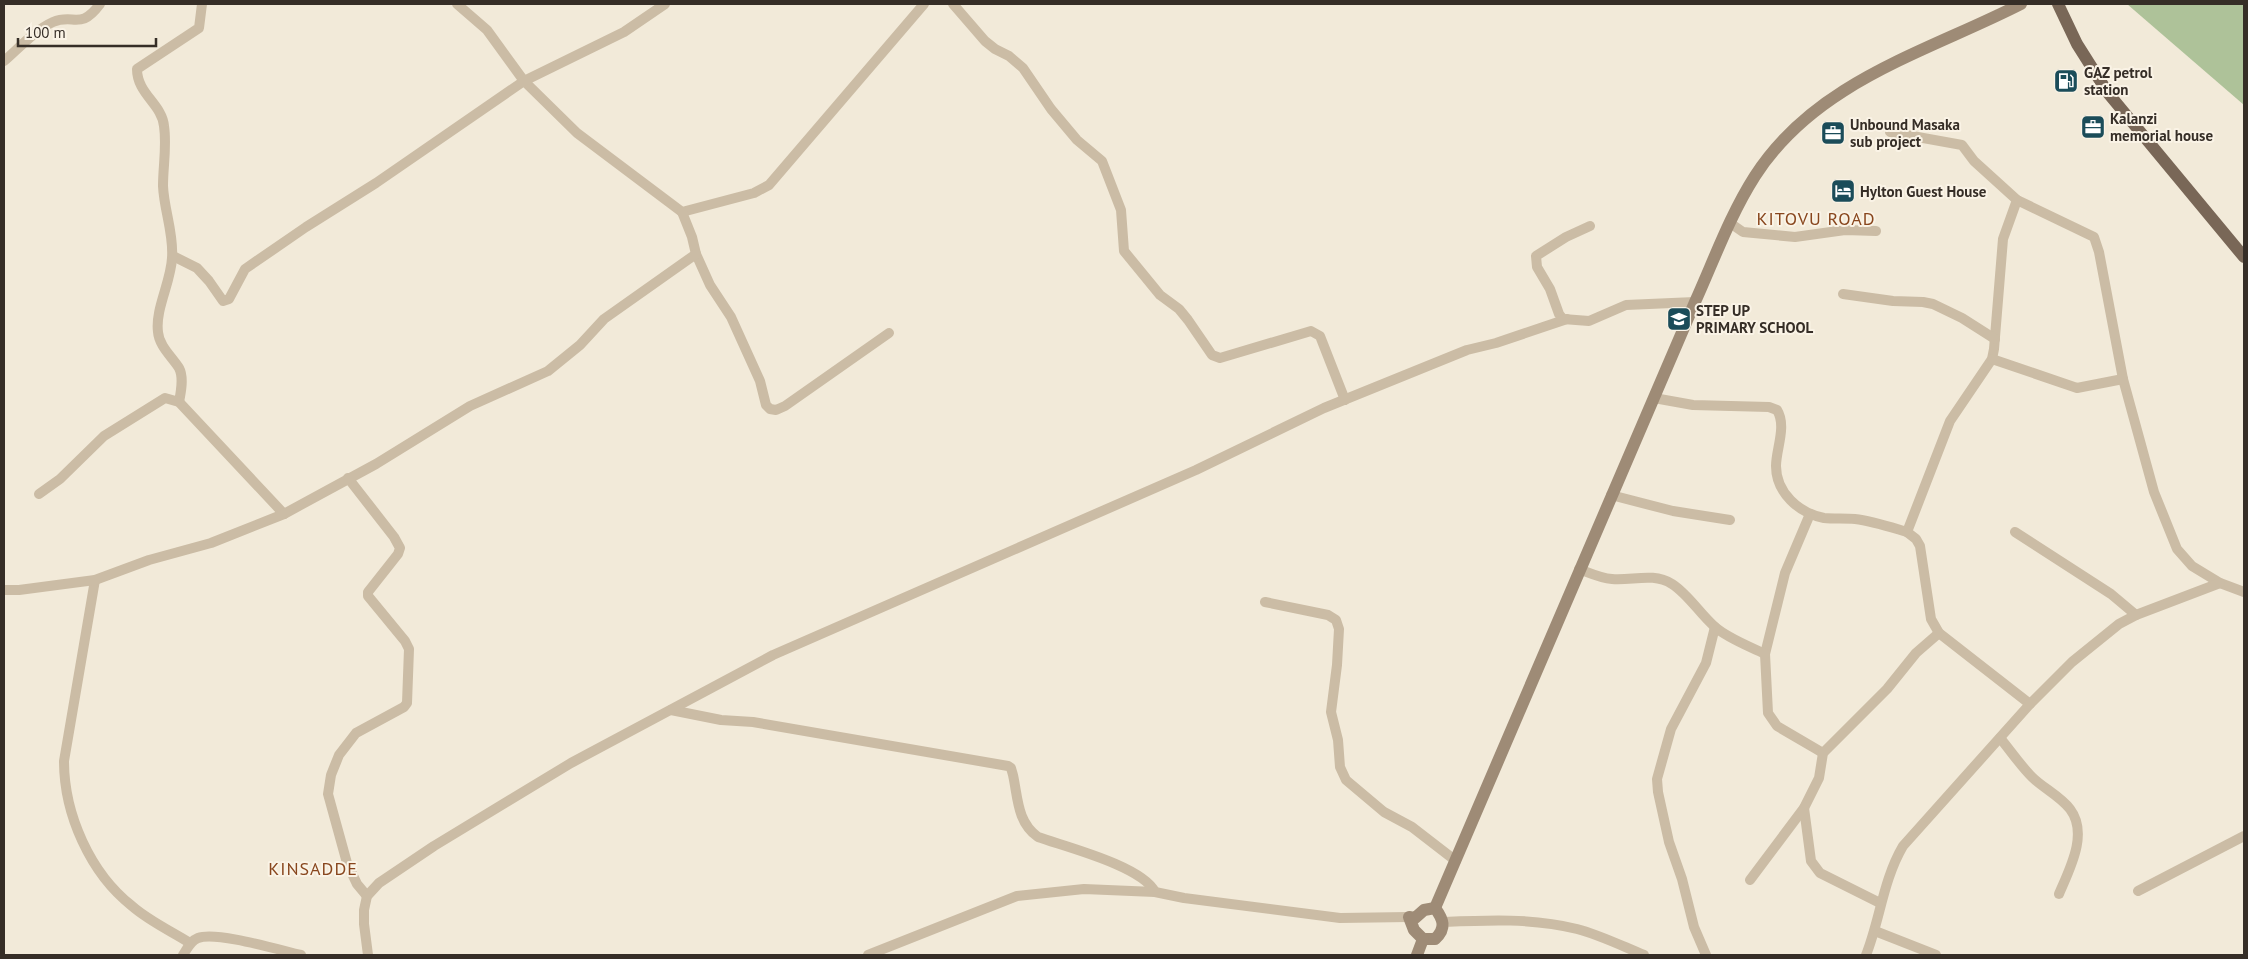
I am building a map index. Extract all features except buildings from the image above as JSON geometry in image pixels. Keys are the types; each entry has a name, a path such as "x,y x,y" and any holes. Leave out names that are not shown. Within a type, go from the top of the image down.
{"main road":[{"path":"2058,4 2077,44 2108,93 2244,257"}],"street":[{"path":"4,61 52,22 80,21 90,15 100,4"},
{"path":"179,402 181,386 179,369 172,361 158,334 158,324 173,256 163,188 164,123 141,89 137,77 137,69 199,28 202,4"},
{"path":"457,4 487,30 524,81 577,133 682,212 692,237 696,254 710,285 731,318 760,381 766,405 770,409 776,410 785,406 889,334"},
{"path":"173,256 197,268 223,301 229,299 244,269 376,183 524,81 624,32 666,4"},
{"path":"682,212 754,193 769,186 924,4"},
{"path":"953,4 985,41 1009,56 1023,68 1051,109 1072,134 1084,147 1097,155 1102,161 1121,210 1124,251 1160,295 1179,309 1212,355 1220,358 1311,331 1315,332 1320,336 1345,400"},
{"path":"1435,908 1695,302 1730,223 1755,175 1781,143 1805,118 1856,83 1902,57 1984,23 2022,4"},
{"path":"1890,132 1962,144 1974,161 2017,200 2094,238 2099,252 2123,378 2154,492 2177,549 2192,566 2220,583 2244,592"},
{"path":"1907,532 1950,421 1992,359 2003,239 2017,200"},
{"path":"1730,223 1743,232 1795,237 1845,230 1876,231"},
{"path":"1590,226 1566,237 1536,256 1537,267 1550,289 1559,314 1563,319 1589,321 1626,305 1695,302"},
{"path":"4,590 19,590 95,580 149,560 211,543 284,514 376,464 470,406 548,371 580,345 604,319 696,254"},
{"path":"1842,294 1892,301 1934,304 1962,318 1995,339"},
{"path":"368,955 364,924 367,896 379,884 434,846 571,763 773,655 1196,470 1286,426 1345,400 1467,350 1496,343 1566,319"},
{"path":"1992,359 2077,388 2123,378"},
{"path":"39,494 60,479 104,436 166,398 179,402 284,514"},
{"path":"1654,398 1693,405 1769,407 1777,410 1782,422 1776,466 1778,482 1784,494 1810,514 1824,518 1868,522 1907,532 1916,539 1920,546 1931,619 1939,633 2030,704"},
{"path":"348,478 394,537 400,548 398,554 368,592 380,613 405,641 409,649 410,658 407,703 356,733 339,755 331,775 328,794 347,863 357,884 367,896"},
{"path":"1611,495 1672,511 1730,520"},
{"path":"1810,514 1785,574 1766,654 1768,713 1771,720 1777,726 1823,753"},
{"path":"2016,532 2111,594 2136,615"},
{"path":"1579,569 1602,578 1660,578 1673,584 1715,627 1766,654"},
{"path":"95,580 64,761 66,791 75,825 93,861 112,888 132,907 190,943"},
{"path":"1866,955 1876,931 1880,903 1897,856 1903,846 2030,704 2072,662 2119,624 2136,615 2220,583"},
{"path":"1266,602 1328,616 1336,620 1339,629 1332,712 1338,740 1340,767 1346,780 1384,812 1412,827 1456,861"},
{"path":"1706,955 1694,927 1682,879 1669,842 1657,779 1671,729 1706,663 1715,627"},
{"path":"1750,880 1804,808 1819,778 1823,753 1886,689 1916,653 1939,633"},
{"path":"671,710 721,720 753,722 1008,766 1011,768 1013,775 1022,820 1029,831 1038,837 1129,869 1146,880 1155,892"},
{"path":"2000,738 2032,777 2070,808 2076,818 2077,840 2074,858 2059,894"},
{"path":"1804,808 1811,861 1815,868 1820,873 1880,903"},
{"path":"2138,891 2244,836"},
{"path":"868,955 1017,896 1084,889 1155,892 1184,898 1340,918 1415,918 1424,910 1435,908"},
{"path":"1435,908 1444,922"},
{"path":"1409,917 1414,930 1423,939 1436,938 1440,934 1444,922"},
{"path":"1444,922 1518,921 1568,927 1606,939 1644,955"},
{"path":"1876,931 1936,955"},
{"path":"183,955 190,943 198,937 228,938 301,955"},
{"path":"1416,955 1423,939"}],"green space":[{"path":"2127,4 2244,4 2244,105"}],"place":[{"name":"GAZ petrol station","path":"2066,81"},
{"name":"Kalanzi memorial house","path":"2093,127"},
{"name":"Unbound Masaka sub project","path":"1833,133"},
{"name":"Hylton Guest House","path":"1843,191"},
{"name":"STEP UP PRIMARY SCHOOL","path":"1679,319"}],"district":[{"name":"KITOVU ROAD","path":"1816,218"},
{"name":"KINSADDE","path":"313,868"}]}
